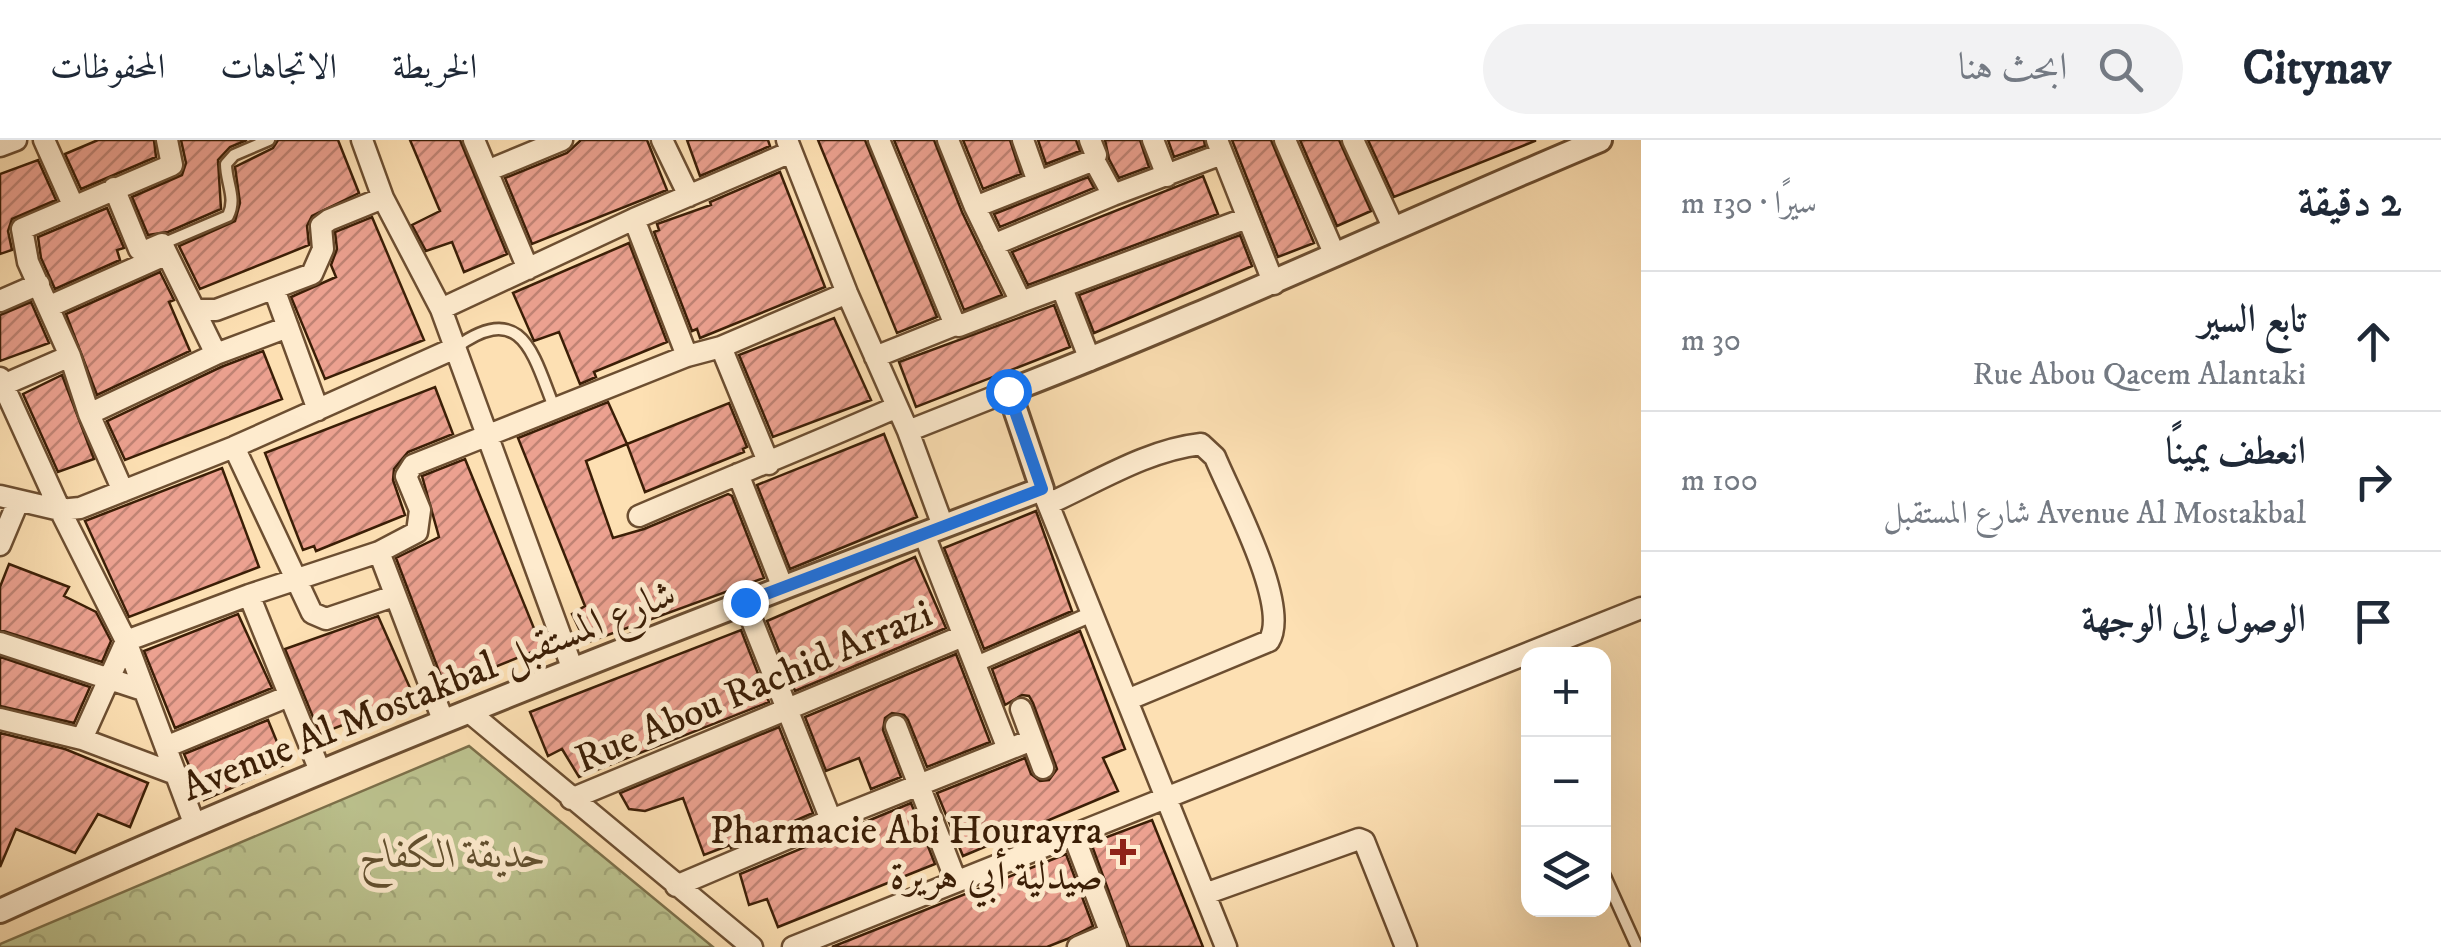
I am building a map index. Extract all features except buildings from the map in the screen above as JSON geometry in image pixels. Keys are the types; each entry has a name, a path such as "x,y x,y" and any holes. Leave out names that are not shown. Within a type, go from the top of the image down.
{"street":[{"path":"0,146 16,140"},
{"path":"44,140 73,205"},
{"path":"123,491 28,262 22,229 172,164 167,140"},
{"path":"363,140 383,198 441,310 573,670"},
{"path":"474,140 528,269"},
{"path":"487,171 562,140"},
{"path":"662,140 688,196"},
{"path":"879,140 955,325"},
{"path":"948,140 974,207 1021,302"},
{"path":"1023,140 1038,182"},
{"path":"1153,140 1167,176"},
{"path":"1285,140 1334,254"},
{"path":"1353,140 1393,227"},
{"path":"908,431 1274,284 1393,227 1600,140"},
{"path":"441,310 789,146 847,293 908,431 963,636 1008,750"},
{"path":"992,245 1167,176 1219,147 1274,284"},
{"path":"974,207 1038,182 1092,150 1113,195"},
{"path":"114,188 136,246 144,250 164,249"},
{"path":"195,310 216,310 312,274 322,255 319,230 324,223 383,198"},
{"path":"875,357 1248,218"},
{"path":"634,220 687,356"},
{"path":"48,307 164,249"},
{"path":"164,249 216,354"},
{"path":"0,301 39,284"},
{"path":"1062,288 1090,360"},
{"path":"274,289 318,410"},
{"path":"82,739 126,642 249,595 379,552 418,532 420,510 406,476 408,469 554,407 687,356 721,348 847,293"},
{"path":"89,414 216,354 288,327"},
{"path":"0,545 9,499 60,510 80,508 234,447 456,348"},
{"path":"721,348 769,464"},
{"path":"70,356 2,382 126,642 194,823"},
{"path":"1008,391 1045,497 1226,947"},
{"path":"639,516 897,407"},
{"path":"1045,497 1179,446 1201,444 1215,457 1270,592 1274,634 1269,641 1127,700"},
{"path":"234,447 312,613 319,618 333,617 394,596"},
{"path":"738,474 782,588"},
{"name":"Avenue Al Mostakbal شارع المستقبل","path":"0,911 194,823 442,720 934,530 1045,497"},
{"path":"379,552 442,720"},
{"path":"249,595 320,771"},
{"path":"745,602 831,820"},
{"path":"793,947 1641,608"},
{"path":"974,665 1092,614"},
{"name":"Rue Abou Rachid Arrazi","path":"571,800 963,636"},
{"path":"0,642 144,690"},
{"path":"168,746 289,696"},
{"path":"1021,709 1044,768"},
{"path":"468,711 752,947"},
{"path":"0,718 82,739 178,775"},
{"path":"896,726 956,880"},
{"path":"676,886 1032,740"},
{"path":"1073,834 1113,940 1078,947"},
{"path":"1204,894 1359,838 1364,842 1406,947"}],"lane":[{"path":"164,249 228,216 233,199 226,164 234,155 269,140"},
{"path":"456,348 473,335 492,328 517,332 531,348 554,407"},
{"path":"1611,889 1637,947"}],"green space":[{"name":"حديقة الكفاح","path":"469,746 713,947 0,947 0,944"}],"place":[{"name":"Pharmacie Abi Hourayra صيدلية أبي هريرة","path":"1123,852"}],"route":[{"path":"745,602 1042,489 1008,391"}]}
